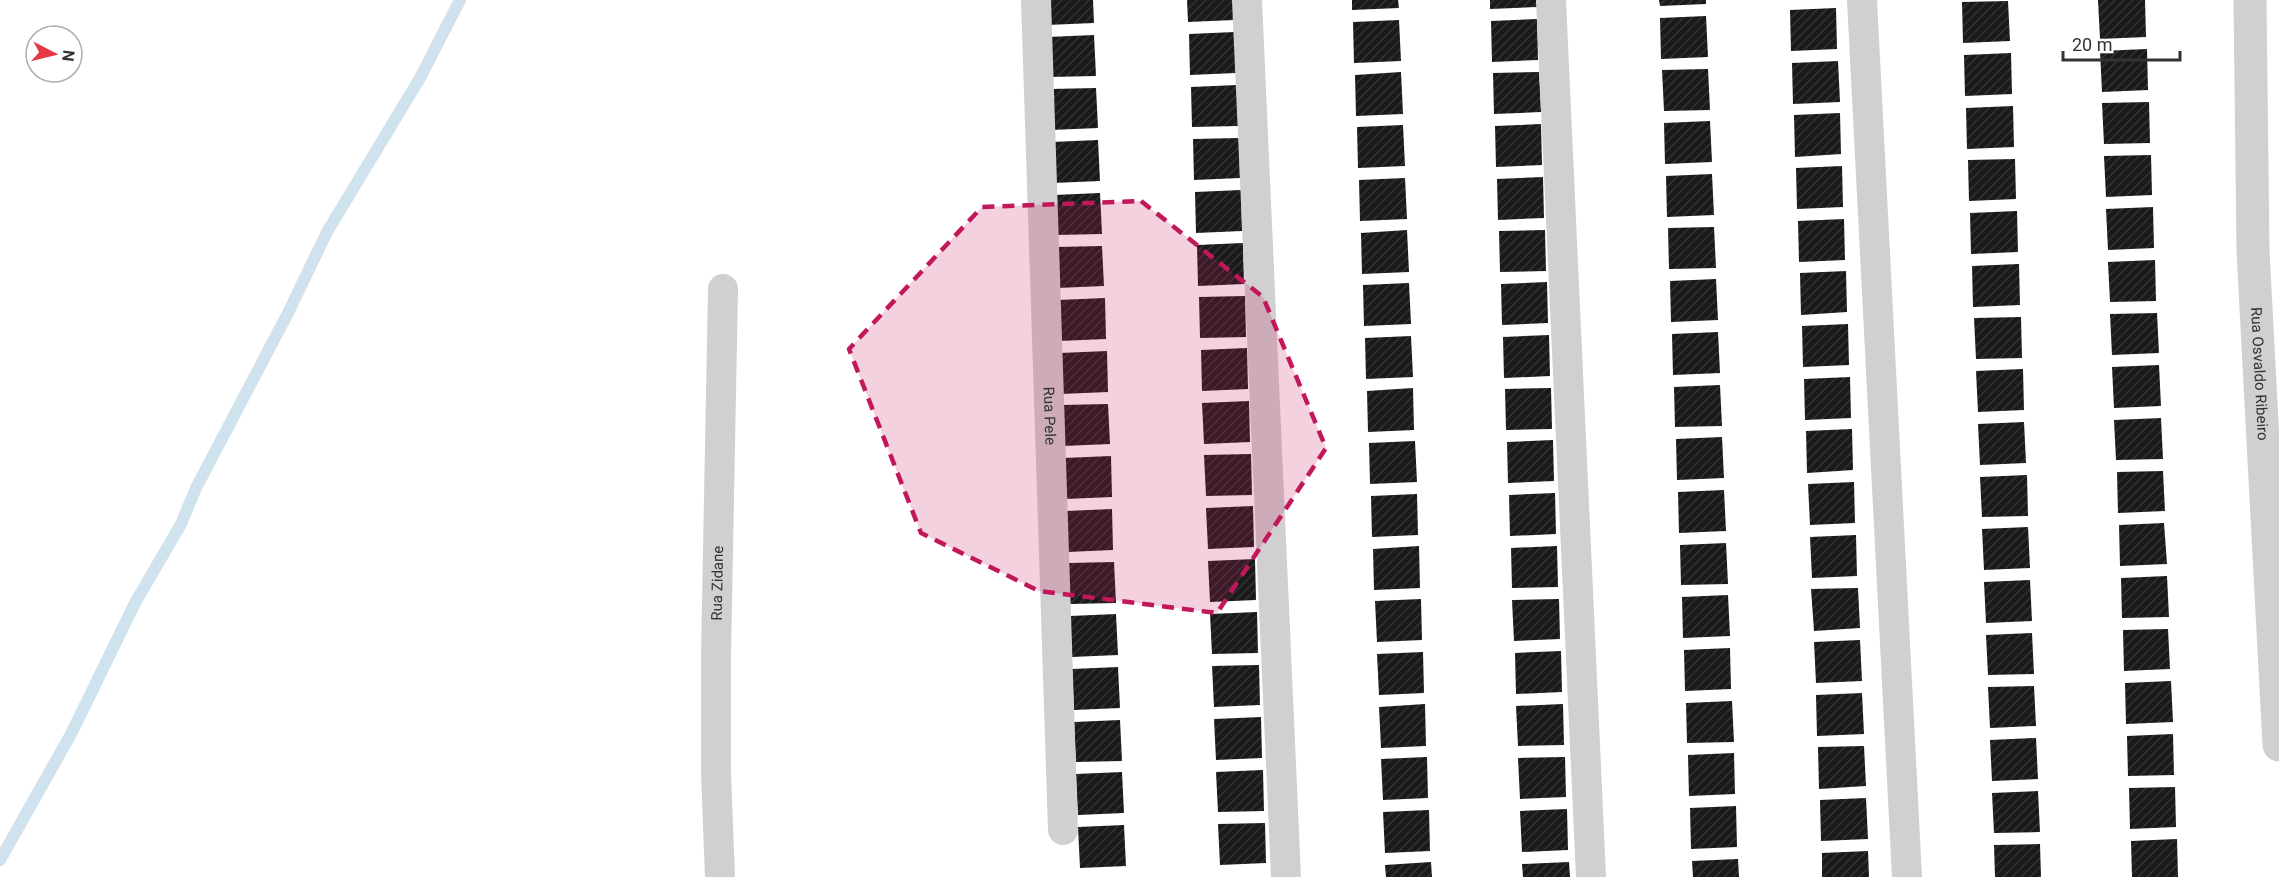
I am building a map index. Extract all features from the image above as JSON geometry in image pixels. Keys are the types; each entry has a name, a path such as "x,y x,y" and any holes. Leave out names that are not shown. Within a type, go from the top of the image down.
{"street":[{"name":"Rua Pele","path":"1036,0 1063,830"},
{"path":"1247,0 1286,877"},
{"path":"1551,0 1591,877"},
{"path":"1862,0 1907,877"},
{"name":"Rua Osvaldo Ribeiro","path":"2250,0 2253,251 2279,743"},
{"name":"Rua Zidane","path":"720,877 716,773 716,656 723,289"}],"highlighted area":[{"path":"1141,201 1263,297 1326,448 1217,613 1039,591 921,533 849,349 982,207"}],"building":[{"path":"1046,0 1093,0 1094,23 1047,25"},
{"path":"1187,0 1233,0 1234,20 1188,22"},
{"path":"1352,0 1398,0 1399,8 1352,10"},
{"path":"1490,0 1536,0 1537,7 1490,9"},
{"path":"1659,0 1706,0 1706,4 1660,6"},
{"path":"2098,0 2145,0 2146,37 2100,39"},
{"path":"2008,1 2010,41 1963,43 1962,2"},
{"path":"1836,8 1837,49 1791,51 1790,10"},
{"path":"1706,16 1708,57 1661,59 1660,18"},
{"path":"1537,19 1538,60 1492,62 1491,21"},
{"path":"1399,20 1401,61 1354,63 1353,22"},
{"path":"1235,32 1236,73 1190,75 1189,34"},
{"path":"1094,35 1096,76 1049,77 1048,37"},
{"path":"2147,49 2148,90 2102,92 2100,51"},
{"path":"2011,53 2012,94 1965,96 1964,55"},
{"path":"1838,61 1840,102 1793,104 1792,63"},
{"path":"1708,69 1710,110 1664,111 1662,70"},
{"path":"1401,72 1403,114 1356,116 1355,75"},
{"path":"1539,72 1541,112 1494,114 1493,73"},
{"path":"1237,85 1238,126 1192,127 1191,87"},
{"path":"1096,88 1098,128 1051,130 1050,89"},
{"path":"2149,102 2150,143 2104,144 2102,103"},
{"path":"2013,106 2014,147 1967,149 1966,108"},
{"path":"1840,113 1841,154 1795,157 1794,115"},
{"path":"1710,121 1712,162 1665,164 1664,123"},
{"path":"1541,124 1542,165 1496,167 1495,126"},
{"path":"1403,125 1405,166 1358,168 1357,127"},
{"path":"1239,138 1240,178 1194,180 1193,139"},
{"path":"1098,140 1100,181 1053,183 1052,142"},
{"path":"2151,155 2152,195 2106,197 2104,156"},
{"path":"2015,159 2016,199 1969,201 1968,160"},
{"path":"1842,166 1843,207 1797,209 1796,168"},
{"path":"1712,174 1714,215 1667,217 1666,176"},
{"path":"1543,177 1544,218 1498,220 1497,179"},
{"path":"1405,178 1407,219 1360,221 1359,180"},
{"path":"1241,190 1242,231 1196,233 1195,192"},
{"path":"1100,193 1102,234 1055,235 1054,195"},
{"path":"2153,207 2154,248 2108,250 2106,209"},
{"path":"2017,211 2018,252 1971,254 1970,213"},
{"path":"1844,219 1845,260 1799,262 1798,221"},
{"path":"1714,227 1716,268 1669,269 1668,228"},
{"path":"1407,230 1409,272 1362,274 1361,233"},
{"path":"1545,230 1546,271 1500,272 1499,231"},
{"path":"1243,243 1244,284 1198,286 1197,245"},
{"path":"1102,246 1104,286 1057,288 1056,247"},
{"path":"2155,260 2156,301 2110,302 2108,262"},
{"path":"2019,264 2020,305 1973,307 1972,266"},
{"path":"1846,271 1847,312 1801,315 1800,273"},
{"path":"1716,279 1718,320 1671,322 1670,281"},
{"path":"1547,282 1548,323 1502,325 1501,284"},
{"path":"1409,283 1411,324 1364,326 1363,285"},
{"path":"1245,296 1246,337 1200,338 1199,297"},
{"path":"1105,298 1106,339 1059,341 1058,300"},
{"path":"2157,313 2159,353 2112,355 2110,314"},
{"path":"2021,317 2022,358 1976,359 1974,318"},
{"path":"1848,324 1849,365 1803,367 1802,326"},
{"path":"1718,332 1720,373 1673,375 1672,334"},
{"path":"1549,335 1550,376 1504,378 1503,337"},
{"path":"1411,336 1413,377 1366,379 1365,338"},
{"path":"1247,348 1248,389 1202,391 1201,350"},
{"path":"1107,351 1108,392 1061,394 1060,353"},
{"path":"2159,365 2161,406 2114,408 2112,367"},
{"path":"2023,369 2024,410 1978,412 1976,371"},
{"path":"1850,377 1851,418 1805,420 1804,379"},
{"path":"1720,385 1722,426 1675,427 1674,387"},
{"path":"1413,388 1414,430 1368,432 1367,391"},
{"path":"1551,388 1552,429 1506,430 1505,389"},
{"path":"1249,401 1250,442 1204,444 1202,403"},
{"path":"1108,404 1110,444 1063,446 1062,405"},
{"path":"2161,418 2163,459 2116,460 2114,420"},
{"path":"2024,422 2026,463 1980,465 1978,424"},
{"path":"1852,429 1853,470 1807,473 1806,431"},
{"path":"1722,437 1724,478 1677,480 1676,439"},
{"path":"1553,440 1554,481 1508,483 1507,442"},
{"path":"1415,441 1417,482 1370,484 1369,443"},
{"path":"1251,454 1252,495 1206,496 1204,455"},
{"path":"1111,456 1112,497 1065,499 1064,458"},
{"path":"2163,471 2165,511 2118,513 2117,472"},
{"path":"2027,475 2028,516 1982,517 1980,477"},
{"path":"1854,482 1855,523 1810,525 1808,484"},
{"path":"1724,490 1726,531 1679,533 1678,492"},
{"path":"1555,493 1556,534 1510,536 1509,495"},
{"path":"1417,494 1418,535 1372,537 1371,496"},
{"path":"1253,506 1254,547 1208,549 1206,508"},
{"path":"1112,509 1113,550 1067,552 1066,511"},
{"path":"2164,523 2167,564 2120,566 2119,525"},
{"path":"2028,527 2030,568 1984,570 1982,529"},
{"path":"1856,535 1857,576 1812,578 1810,537"},
{"path":"1726,543 1728,584 1681,585 1680,545"},
{"path":"1419,546 1420,588 1374,590 1373,549"},
{"path":"1557,546 1558,587 1512,588 1511,548"},
{"path":"1255,559 1256,600 1210,602 1208,561"},
{"path":"1114,562 1116,603 1070,604 1068,563"},
{"path":"2167,576 2169,617 2122,618 2121,578"},
{"path":"2030,580 2032,621 1986,623 1984,582"},
{"path":"1858,588 1860,628 1814,631 1811,589"},
{"path":"1728,595 1730,636 1683,638 1682,597"},
{"path":"1421,599 1422,640 1377,642 1375,601"},
{"path":"1559,599 1560,639 1514,641 1512,600"},
{"path":"1257,612 1258,653 1212,654 1210,614"},
{"path":"1116,614 1118,655 1072,657 1070,616"},
{"path":"2168,629 2170,669 2124,671 2123,630"},
{"path":"2032,633 2034,674 1988,675 1986,635"},
{"path":"1860,640 1862,681 1816,683 1814,642"},
{"path":"1730,648 1731,689 1685,691 1684,650"},
{"path":"1561,651 1562,692 1516,694 1515,653"},
{"path":"1423,652 1424,693 1379,695 1377,654"},
{"path":"1259,665 1260,705 1214,707 1212,666"},
{"path":"1118,667 1120,708 1074,710 1072,669"},
{"path":"2171,681 2173,722 2126,724 2125,683"},
{"path":"2034,686 2036,726 1990,728 1988,687"},
{"path":"1862,693 1864,734 1817,736 1816,695"},
{"path":"1732,701 1734,742 1687,743 1686,703"},
{"path":"1425,704 1426,746 1381,748 1379,707"},
{"path":"1563,704 1564,745 1518,746 1516,706"},
{"path":"1261,717 1262,758 1216,760 1214,719"},
{"path":"1120,720 1122,761 1076,762 1074,722"},
{"path":"2173,734 2174,775 2128,776 2127,736"},
{"path":"2036,738 2038,779 1992,781 1990,740"},
{"path":"1864,746 1866,786 1819,789 1818,747"},
{"path":"1734,753 1735,794 1689,796 1688,755"},
{"path":"1427,757 1428,798 1383,800 1381,759"},
{"path":"1565,757 1566,797 1520,799 1518,758"},
{"path":"1263,770 1264,811 1218,812 1216,772"},
{"path":"1122,772 1124,813 1078,815 1076,774"},
{"path":"2175,787 2176,827 2130,829 2129,788"},
{"path":"2038,791 2040,832 1994,833 1992,793"},
{"path":"1866,798 1868,839 1821,841 1820,800"},
{"path":"1736,806 1737,847 1691,849 1690,808"},
{"path":"1567,809 1568,850 1522,852 1520,811"},
{"path":"1429,810 1430,851 1385,853 1383,812"},
{"path":"1265,823 1266,863 1220,865 1218,824"},
{"path":"1124,825 1126,866 1080,868 1078,827"},
{"path":"2177,839 2178,877 2132,877 2131,841"},
{"path":"2040,844 2041,877 1995,877 1994,845"},
{"path":"1868,851 1869,877 1822,877 1822,853"},
{"path":"1738,859 1739,877 1693,877 1692,861"},
{"path":"1431,862 1432,877 1386,877 1385,865"},
{"path":"1569,862 1570,877 1523,877 1522,864"}],"waterway":[{"path":"0,860 71,734 135,603 181,524 196,488 288,313 327,232 420,78 460,0"}]}
